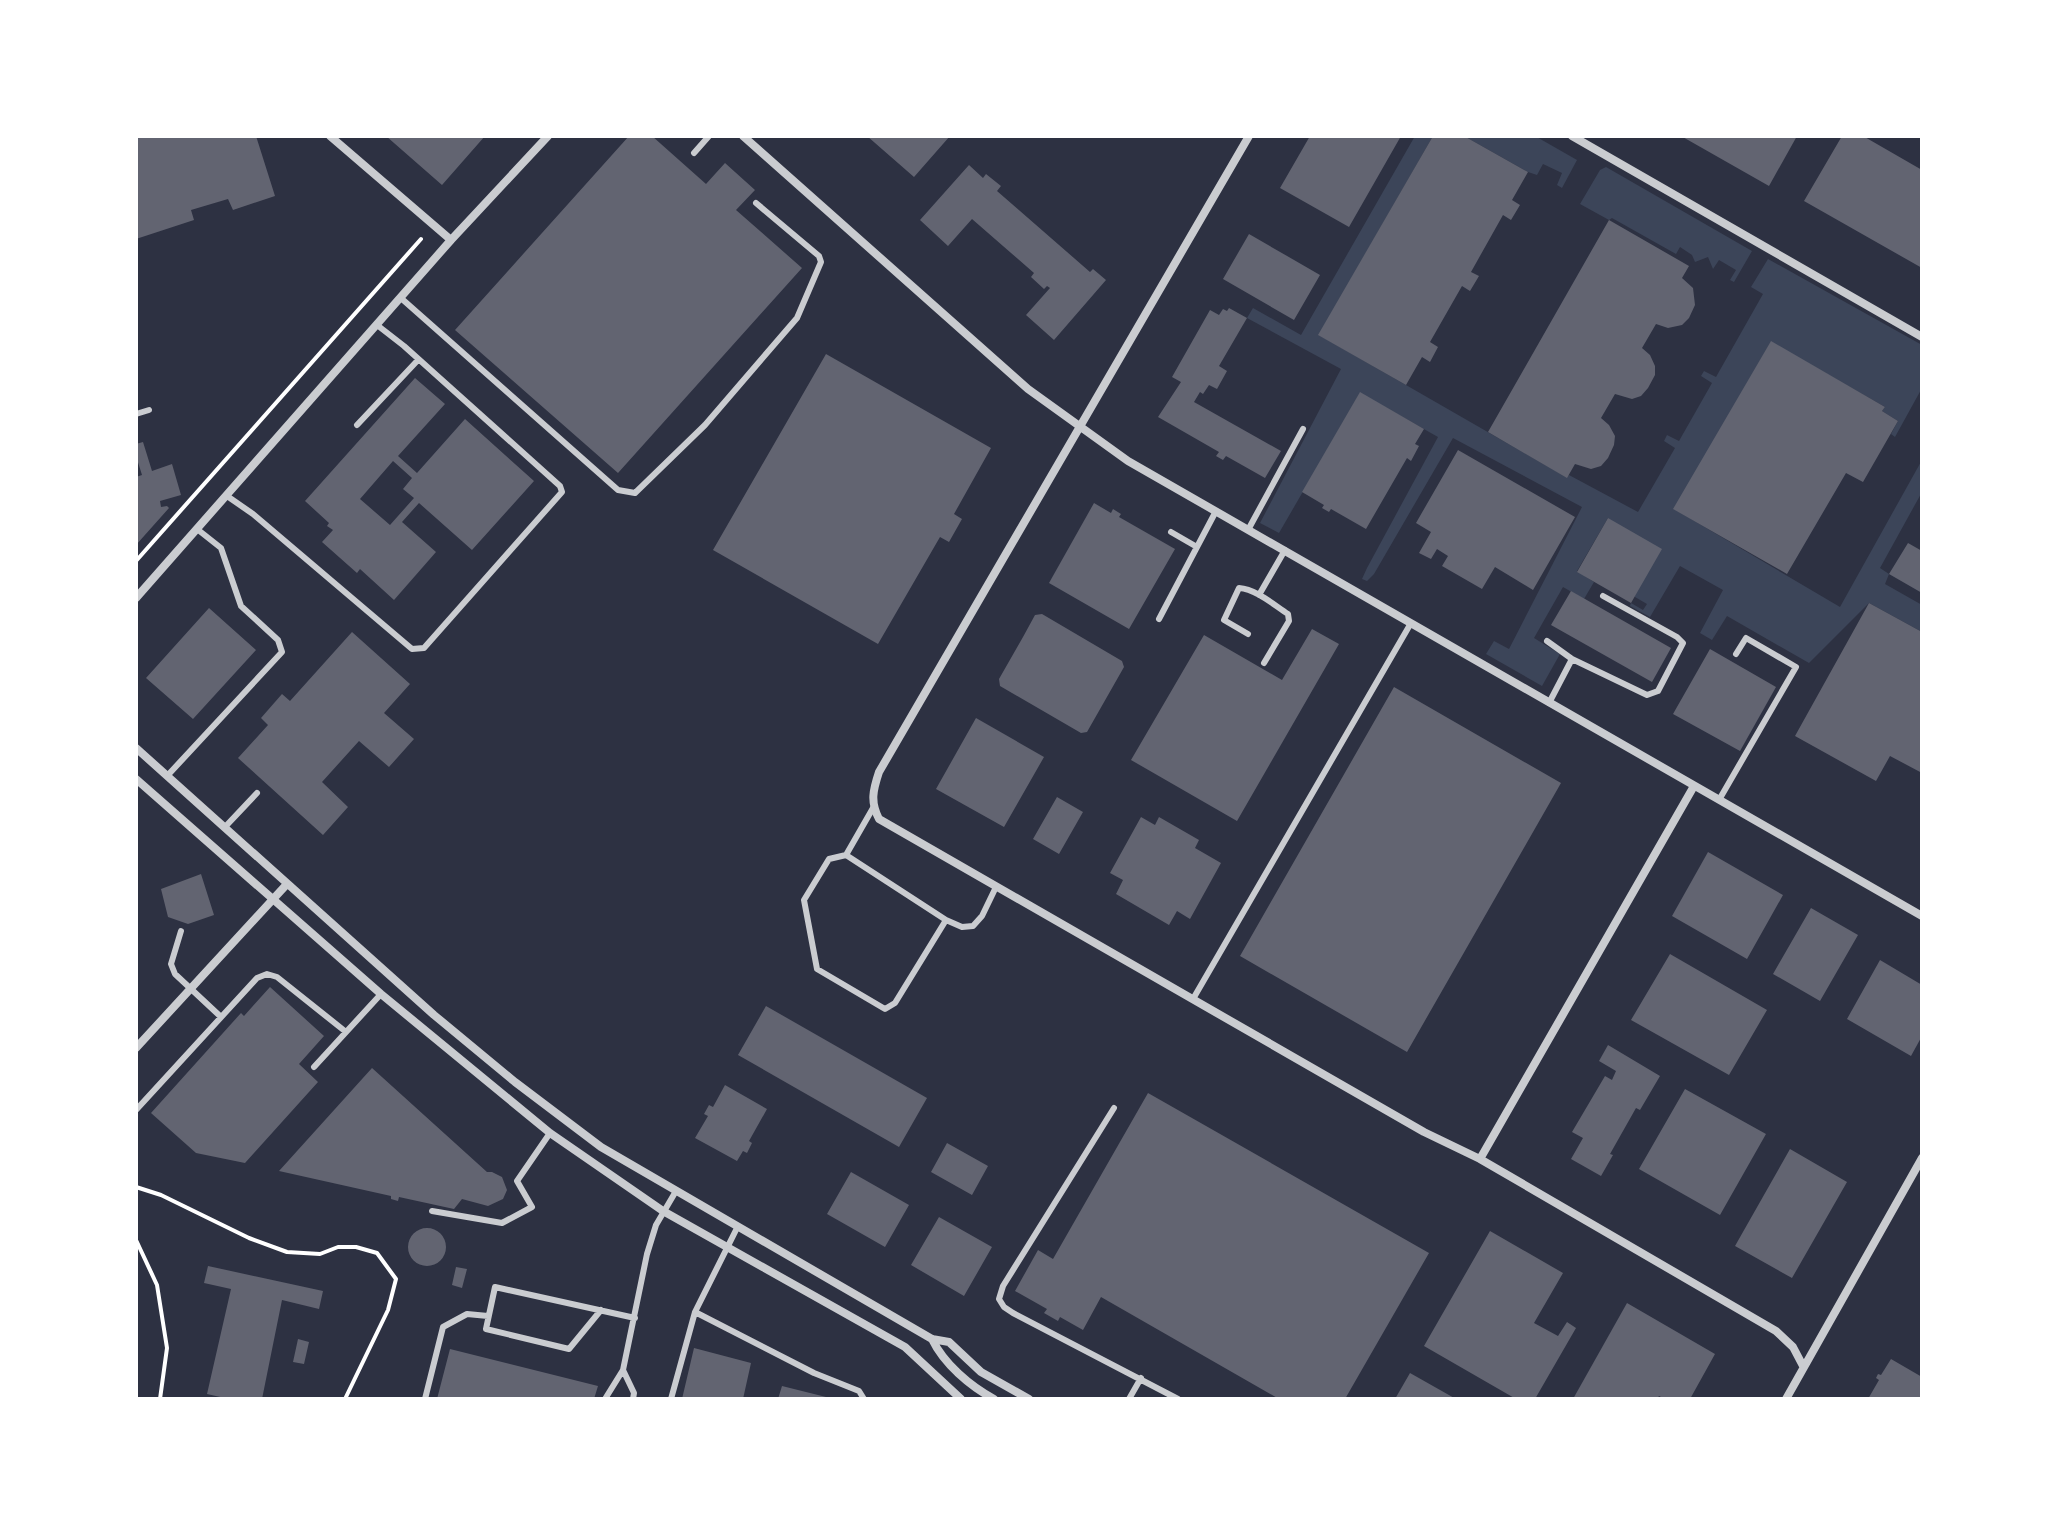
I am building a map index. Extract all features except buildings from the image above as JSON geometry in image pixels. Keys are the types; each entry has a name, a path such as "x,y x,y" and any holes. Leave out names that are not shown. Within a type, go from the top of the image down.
{"street":[{"path":"330,136 451,240"},
{"path":"136,598 451,240 548,136"},
{"path":"743,136 1028,389 1128,461 1922,916"},
{"path":"1249,136 879,772 873,792 873,808 879,819 996,887 1424,1132 1480,1159 1776,1331 1793,1347 1803,1366"},
{"path":"1572,136 1922,337"},
{"path":"136,748 434,1015 601,1147 932,1339 949,1342 981,1372 1029,1399"},
{"path":"136,779 381,994 550,1133 663,1211 905,1347 961,1399"},
{"path":"1480,1159 1694,786"},
{"path":"136,1048 287,884"},
{"path":"1786,1399 1922,1158"},
{"path":"932,1339 937,1350 974,1388 994,1399"}],"lane":[{"path":"694,153 709,136"},
{"path":"402,299 618,490 635,493 705,425 797,318 821,262 819,256 756,203"},
{"path":"227,496 253,514 412,649 424,648 562,492 560,486 377,325"},
{"path":"357,425 418,360"},
{"path":"136,414 149,410"},
{"path":"1248,530 1303,429"},
{"path":"1159,619 1216,511"},
{"path":"168,775 282,652 278,640 241,606 221,548 197,529"},
{"path":"1171,532 1197,547"},
{"path":"1259,595 1285,550"},
{"path":"1248,634 1224,620 1239,588 1259,595 1288,614 1289,621 1264,663"},
{"path":"1547,641 1572,659 1647,695 1658,691 1683,643 1603,596"},
{"path":"1193,999 1411,623"},
{"path":"1719,800 1796,667 1746,638 1736,654"},
{"path":"1549,703 1572,659"},
{"path":"225,827 257,793"},
{"path":"846,855 873,808"},
{"path":"946,920 895,1003 885,1009 817,969 804,900 829,859 846,855 946,920 962,927 973,926 982,916 996,887"},
{"path":"181,931 171,964 175,974 221,1017"},
{"path":"136,1110 257,978 267,974 277,977 346,1032"},
{"path":"314,1067 381,994"},
{"path":"1114,1108 1003,1286 999,1299 1013,1313 1178,1399"},
{"path":"432,1211 502,1223 532,1207 517,1181 550,1133"},
{"path":"605,1399 623,1370 647,1254 663,1211 676,1191"},
{"path":"671,1399 695,1312 737,1228"},
{"path":"601,1310 569,1349 486,1329 495,1287 601,1310 635,1318"},
{"path":"695,1312 814,1373 859,1391 864,1399"},
{"path":"425,1399 443,1327 467,1314 488,1316"},
{"path":"623,1370 634,1393 633,1399"},
{"path":"1129,1399 1141,1378"}],"path":[{"path":"136,561 421,239"},
{"path":"136,1187 161,1195 249,1238 287,1252 320,1254 338,1247 356,1247 377,1253 396,1279 388,1310 345,1399"},
{"path":"136,1240 157,1285 167,1348 160,1399"}],"shaded area":[{"path":"1415,136 1433,136 1319,335 1566,477 1569,475 1638,512 1675,448 1664,441 1667,435 1679,441 1712,383 1701,376 1704,371 1716,377 1763,294 1751,287 1768,259 1922,345 1922,388 1895,437 1891,434 1898,421 1882,411 1885,407 1771,342 1674,509 1840,607 1922,460 1922,492 1880,568 1889,574 1885,584 1922,605 1922,632 1869,603 1809,663 1727,616 1712,640 1700,633 1723,590 1680,566 1650,617 1630,606 1631,603 1643,610 1647,604 1635,597 1608,518 1577,571 1594,582 1584,599 1563,587 1534,638 1560,654 1542,686 1486,654 1494,641 1509,649 1582,507 1453,438 1374,574 1367,581 1362,579 1438,437 1360,393 1279,533 1260,523 1341,369 1247,318 1253,308 1301,335"},
{"path":"1464,136 1535,136 1577,160 1562,188 1557,185 1562,173 1543,164 1537,175 1528,172"},
{"path":"1606,167 1752,251 1734,282 1730,280 1736,270 1719,260 1713,269 1708,257 1695,262 1692,255 1680,247 1676,254 1580,204 1600,170"}]}
